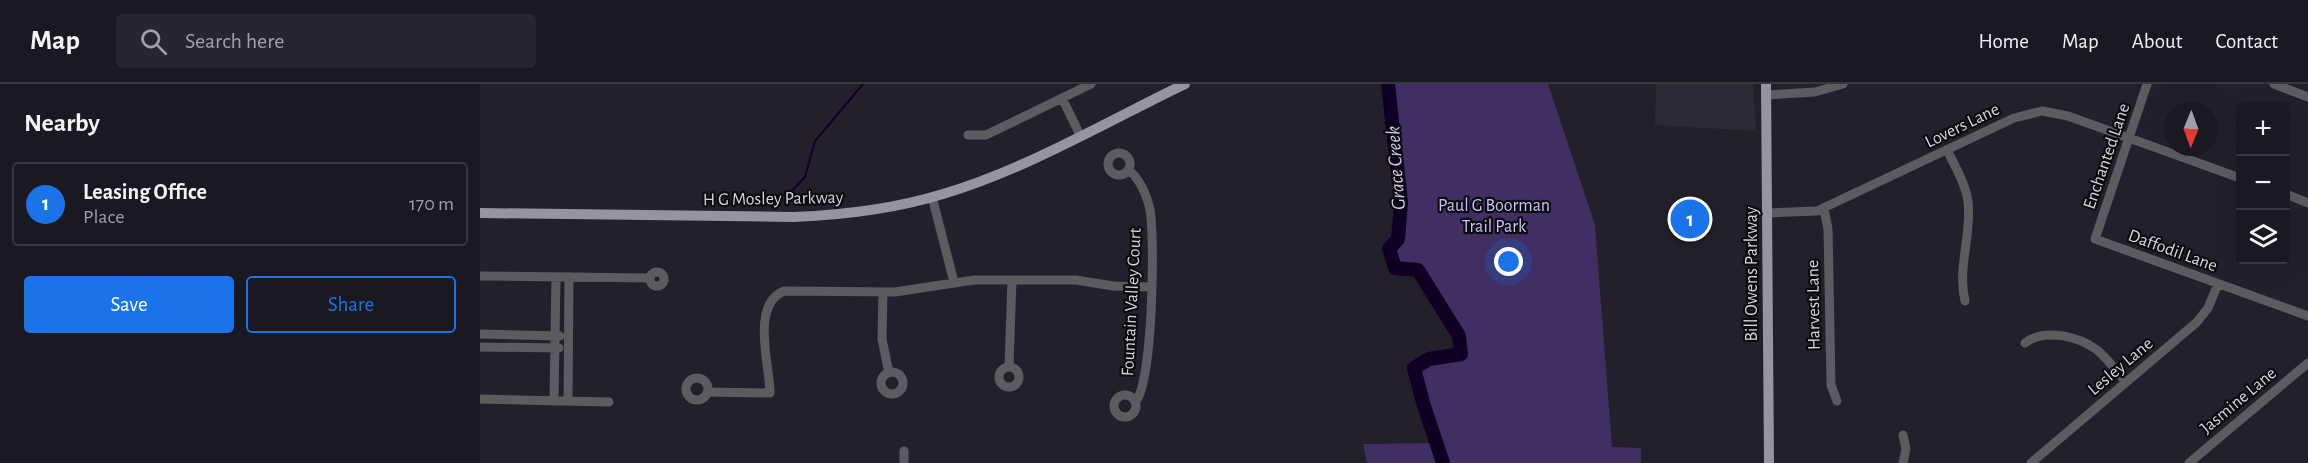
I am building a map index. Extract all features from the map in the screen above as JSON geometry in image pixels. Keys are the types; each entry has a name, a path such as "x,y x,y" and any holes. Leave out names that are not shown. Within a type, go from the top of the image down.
{"main road":[{"name":"H G Mosley Parkway","path":"480,213 794,217 864,211 932,197 989,178 1185,84"},
{"name":"Bill Owens Parkway","path":"1766,89 1769,463"}],"street":[{"path":"968,135 986,135 1091,84"},
{"path":"1766,89 1815,92 1843,84"},
{"name":"Enchanted Lane","path":"2095,239 2147,84"},
{"path":"2274,84 2308,97"},
{"path":"1062,98 1080,135"},
{"name":"Lovers Lane","path":"1768,213 1811,212 1824,209 2014,118 2042,111 2068,116 2236,176"},
{"path":"1947,150 1968,200 1968,224 1960,270 1965,301"},
{"name":"Fountain Valley Court","path":"1129,170 1138,180 1150,209 1152,232 1147,369 1142,393 1135,402"},
{"path":"2290,195 2308,202"},
{"path":"932,197 954,282"},
{"name":"Harvest Lane","path":"1824,209 1828,229 1831,385 1837,401"},
{"name":"Daffodil Lane","path":"2095,239 2308,316"},
{"path":"480,276 650,278"},
{"path":"554,400 556,277"},
{"path":"568,401 569,277"},
{"path":"1009,366 1011,280"},
{"path":"708,392 770,393 765,340 768,307 776,294 788,290 910,291 954,282 1011,280 1081,280 1113,286 1150,287"},
{"name":"Lesley Lane","path":"2031,463 2201,318 2211,303 2218,284"},
{"path":"883,292 882,339 889,373"},
{"path":"2025,343 2033,336 2044,333 2084,343 2101,354 2126,382"},
{"path":"480,334 568,336"},
{"path":"480,347 568,348"},
{"name":"Jasmine Lane","path":"2189,463 2308,363"},
{"path":"480,399 609,402"},
{"path":"1903,435 1906,449 1903,463"},
{"path":"904,451 904,463"}],"shaded area":[{"path":"1656,84 1753,84 1756,131 1655,125"}],"green space":[{"name":"Paul G Boorman Trail Park","path":"1388,84 1548,84 1595,225 1612,447 1641,448 1641,463 1367,463 1363,444 1436,443 1414,368 1429,360 1461,353 1459,336 1418,271 1395,268 1389,250 1398,239 1401,202"}],"waterway":[{"path":"791,192 805,177 815,141 863,84"},
{"name":"Grace Creek","path":"1388,84 1401,202 1398,239 1389,249 1395,268 1418,270 1459,336 1461,354 1429,359 1414,368 1443,463"}],"place":[{"name":"Leasing Office","path":"1690,219"}]}
